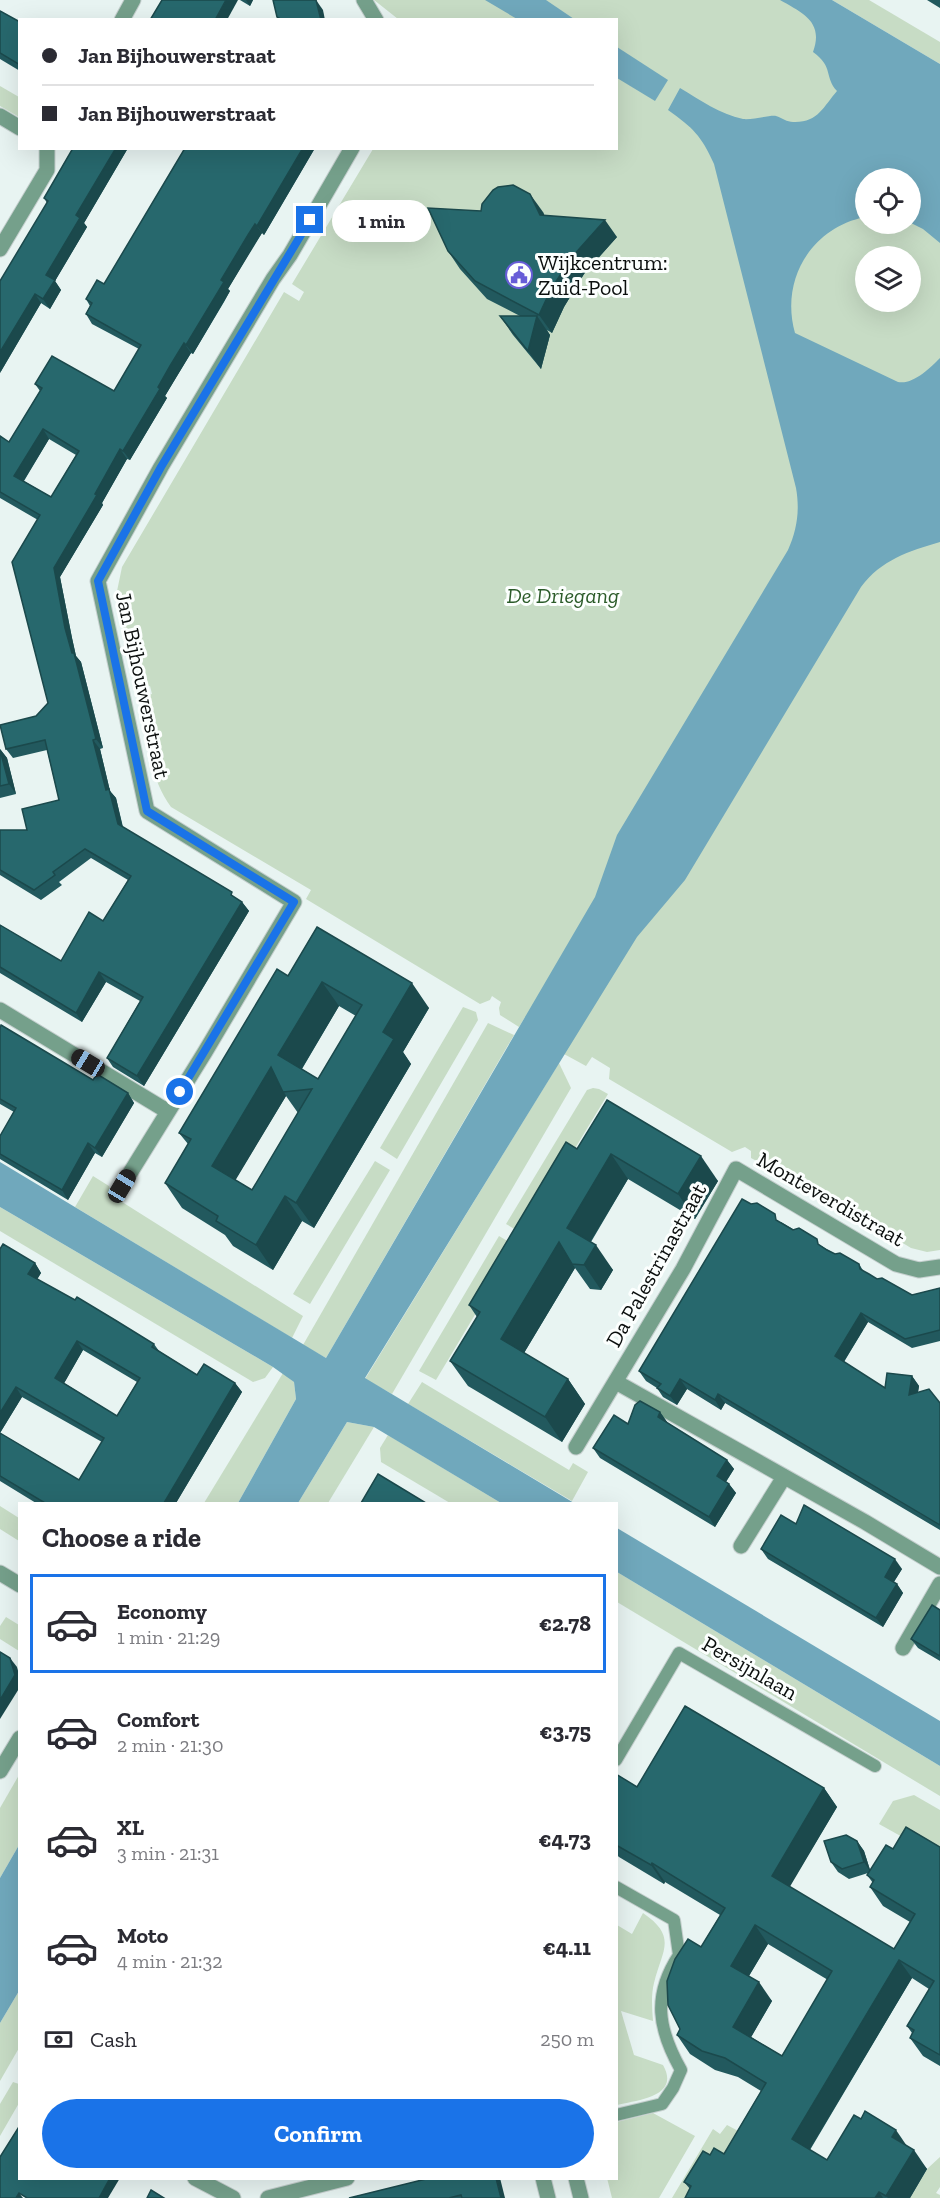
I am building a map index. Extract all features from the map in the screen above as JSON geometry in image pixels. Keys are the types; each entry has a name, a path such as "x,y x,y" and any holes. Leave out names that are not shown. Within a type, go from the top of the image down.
{"street":[{"path":"123,18 133,0"},
{"path":"364,0 375,18"},
{"path":"0,116 18,127"},
{"path":"0,249 47,170 47,150"},
{"name":"Jan Bijhouwerstraat","path":"122,1186 294,902 147,811 98,581 161,467 351,150"},
{"path":"0,1010 167,1111"},
{"name":"Monteverdistraat","path":"736,1169 897,1263 919,1270 940,1267"},
{"name":"Da Palestrinastraat","path":"576,1447 683,1269 736,1169"},
{"name":"Da Palestrinastraat","path":"615,1382 865,1522 940,1568"},
{"path":"741,1546 784,1477"},
{"path":"0,1573 18,1584"},
{"path":"903,1648 940,1584"},
{"path":"0,1771 18,1741"},
{"path":"199,2180 233,2198"},
{"path":"268,2198 339,2180"},
{"path":"544,2180 548,2198"},
{"path":"576,2180 581,2198"}],"lane":[{"name":"Persijnlaan","path":"618,1757 679,1653 875,1766"},
{"path":"618,1888 674,1920 679,1955 662,1987 663,2029 670,2050 681,2070 662,2104 618,2115"}],"green space":[{"name":"De Driegang","path":"374,0 808,0 940,87 940,1250 927,1252 911,1248 767,1161 764,1165 751,1158 751,1151 745,1147 732,1152 609,1079 610,1068 592,1057 586,1066 564,1054 570,1044 525,1017 519,1027 500,1015 501,1002 492,996 490,1000 480,1004 306,899 311,890 171,807 156,777 144,723 146,718 139,697 152,694 150,686 138,689 116,596 122,567 284,292 299,301 304,292 292,284 372,150 618,150 618,18 397,18"},
{"path":"832,0 869,0 940,42 940,64"},
{"path":"0,86 18,96 18,116 0,106"},
{"path":"463,1007 476,1012 478,1020 397,1159 380,1148"},
{"path":"488,1023 514,1035 326,1358 303,1345"},
{"path":"559,1063 571,1088 392,1394 365,1379"},
{"path":"593,1088 608,1094 523,1234 506,1224 587,1090"},
{"path":"375,1161 390,1170 310,1304 293,1294"},
{"path":"93,1176 109,1186 111,1195 303,1316 292,1338 75,1207"},
{"path":"0,1207 273,1367 265,1378 253,1382 0,1231"},
{"path":"499,1236 516,1246 436,1380 419,1371"},
{"path":"283,1373 294,1382 296,1399 239,1502 205,1502"},
{"path":"422,1382 569,1470 573,1463 588,1472 572,1501 408,1404"},
{"path":"347,1422 374,1427 329,1502 299,1502"},
{"path":"388,1435 499,1502 448,1502 381,1462 380,1448"},
{"path":"0,1506 18,1517 18,1540 0,1529"},
{"path":"618,1573 940,1766 940,1796 618,1603"},
{"path":"6,1617 18,1624 18,1650 0,1639 0,1626"},
{"path":"18,1777 18,1847 0,1878 0,1808"},
{"path":"914,1795 940,1810 940,1858 879,1824 893,1801"},
{"path":"643,1913 661,1929 664,1937 665,1945 652,1992 653,2021 621,2011 634,2055 663,2065 667,2076 662,2090 654,2095 618,2105 618,1926 632,1934"},
{"path":"18,1993 18,2050 0,2081 0,2023"},
{"path":"13,2082 18,2084 18,2105 0,2136 0,2104"},
{"path":"653,2113 695,2136 659,2198 612,2198 608,2180 618,2180 618,2122"},
{"path":"727,2125 742,2133 699,2198 672,2198 713,2129 720,2134"},
{"path":"940,2157 940,2187 936,2193 940,2195 940,2198 910,2198 927,2169"}],"water":[{"path":"485,0 546,0 573,18 515,18"},
{"path":"780,0 832,0 940,64 940,243 921,228 921,168 855,168 855,220 829,232 804,259 796,276 791,313 795,333 898,382 915,378 940,358 940,542 917,549 887,563 861,587 685,880 637,937 365,1378 572,1502 499,1502 374,1427 347,1422 299,1502 239,1502 296,1399 294,1382 273,1367 0,1207 0,1162 326,1358 595,897 617,835 788,550 794,535 798,512 796,488 714,164 696,133 668,110 680,88 718,110 743,119 776,116 791,122 801,122 814,117 837,91 824,62 813,52 816,33 803,14"},
{"path":"618,48 668,80 655,101 618,79"},
{"path":"618,1529 940,1721 940,1766 618,1573"},
{"path":"18,1847 18,1993 0,2023 0,1878"}],"building":[{"path":"162,0 226,0 216,18 151,18"},
{"path":"273,0 316,0 320,18 279,18"},
{"path":"0,11 18,21 18,64 0,53"},
{"path":"72,150 115,150 76,215 80,218 46,275 55,280 43,299 35,294 0,352 0,281 48,201 44,198"},
{"path":"184,150 302,150 257,226 255,224 221,280 224,282 186,345 184,343 170,366 158,387 160,389 123,451 120,449 95,494 97,495 54,568 65,628 72,653 74,653 96,739 93,740 106,790 109,789 118,824 232,892 231,895 242,902 137,1076 107,1058 143,997 99,972 76,1013 0,967 0,925 61,961 89,912 103,921 131,876 85,849 53,872 55,875 34,890 0,870 0,830 27,830 22,809 59,800 45,740 6,749 0,725 36,716 48,703 12,562 40,515 0,492 0,436 9,442 42,388 35,384 52,356 114,391 141,345 86,314 92,303 86,299 97,280 104,284","holes":["43,429 79,451 51,497 14,476"]},
{"path":"513,185 530,194 540,215 605,220 572,257 551,289 539,315 475,281 448,251 428,208 481,211 482,204 493,190"},
{"path":"500,316 537,316 528,351"},
{"path":"0,750 9,784 0,786"},
{"path":"317,927 412,983 383,1032 394,1039 296,1203 285,1196 256,1245 216,1221 218,1216 165,1183 191,1139 179,1133 277,969 288,976","holes":["322,982 362,1005 318,1079 278,1055","271,1067 283,1092 312,1089 252,1190 212,1166"]},
{"path":"1,1025 93,1080 97,1074 128,1093 95,1148 88,1143 62,1190 0,1154 0,1136 16,1108 0,1099"},
{"path":"607,1100 701,1156 678,1194 611,1154 567,1228 596,1245 584,1265 572,1264 559,1242 501,1339 568,1379 545,1417 450,1361 480,1312 469,1305 566,1142 577,1149"},
{"path":"742,1199 751,1204 757,1203 775,1214 776,1220 793,1230 799,1228 817,1239 818,1244 827,1250 835,1254 840,1253 859,1264 860,1269 877,1279 882,1278 912,1295 940,1288 940,1330 905,1339 861,1313 835,1356 885,1388 887,1373 912,1376 909,1395 929,1389 940,1403 940,1525 718,1394 715,1400 680,1379 670,1396 657,1388 661,1384 639,1371"},
{"path":"3,1244 35,1263 28,1274 75,1300 77,1297 154,1344 152,1347 197,1375 204,1364 235,1383 165,1502 43,1502 0,1476 0,1433 79,1480 104,1438 16,1387 0,1413 0,1249","holes":["77,1341 140,1378 117,1416 55,1378"]},
{"path":"640,1401 660,1412 658,1417 727,1460 717,1476 729,1484 709,1517 593,1448 614,1415 628,1424 635,1405"},
{"path":"378,1474 424,1502 362,1502"},
{"path":"804,1505 895,1559 885,1577 897,1584 876,1618 761,1549 781,1515 796,1524"},
{"path":"932,1605 940,1610 940,1656 911,1639"},
{"path":"0,1652 10,1658 15,1675 0,1700"},
{"path":"685,1706 824,1788 772,1876 894,1949 915,1914 870,1887 874,1880 867,1875 886,1845 893,1849 906,1827 940,1847 940,2055 910,2038 914,2030 907,2026 934,1981 899,1960 792,2139 827,2160 854,2115 861,2119 865,2111 896,2130 892,2137 914,2150 886,2196 879,2192 875,2198 685,2198 691,2186 684,2182 703,2151 710,2155 714,2148 724,2154 766,2083 725,2058 702,2051 677,2035 680,2029 668,2005 667,1981 675,1959 688,1939 701,1947 725,1908 652,1863 651,1865 618,1846 618,1775 637,1787","holes":["755,1925 832,1971 782,2056 733,2027 759,1982 731,1966"]},
{"path":"846,1835 857,1841 864,1862 842,1869 831,1862 824,1841"},
{"path":"18,2128 18,2180 109,2180 99,2198 27,2198 19,2193 16,2198 0,2198 0,2157"},
{"path":"422,2180 496,2180 501,2198 462,2198 461,2195 449,2198 349,2198"},
{"path":"151,2190 164,2198 147,2198"}],"place":[{"name":"Wijkcentrum: Zuid-Pool","path":"519,275"}],"route":[{"path":"180,1092 294,902 147,811 98,581 161,467 310,220"}]}
